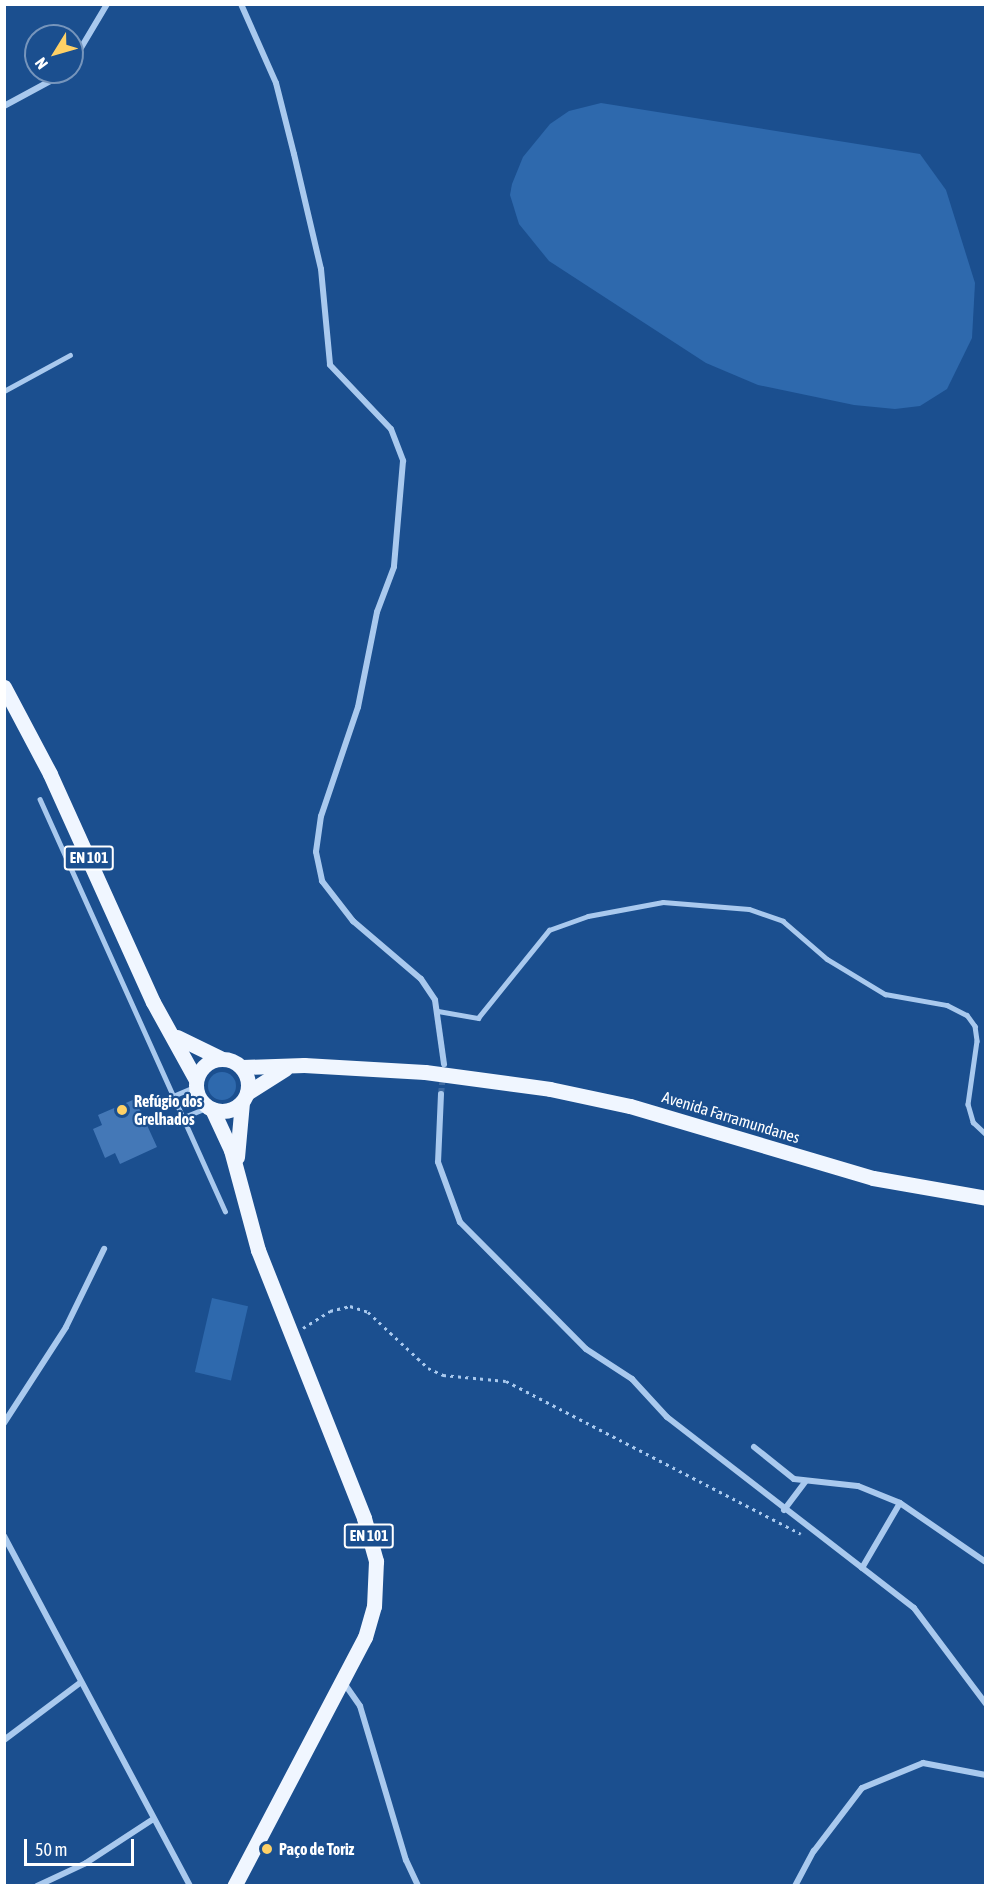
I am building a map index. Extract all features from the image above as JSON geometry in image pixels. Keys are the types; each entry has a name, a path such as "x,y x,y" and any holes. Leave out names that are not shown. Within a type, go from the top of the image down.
{"main road":[{"name":"EN 101","path":"4,687 50,774 153,1002 171,1030"},
{"path":"171,1030 188,1045 242,1067 248,1079 244,1097 238,1175"},
{"path":"171,1030 196,1083 199,1098 211,1108 223,1112 288,1068"},
{"path":"196,1083 205,1064 220,1058"},
{"name":"Avenida Farramundanes","path":"242,1067 288,1068 304,1065 465,1077 630,1106 873,1178 986,1198"},
{"path":"211,1108 238,1175"},
{"name":"EN 101","path":"234,1886 344,1682 374,1606 376,1562 364,1518 258,1250 238,1175"}],"street":[{"path":"84,43 107,4"},
{"path":"241,4 276,83 294,154 321,269 330,365 391,429 403,461 394,567 377,612 358,707 321,816 316,852 322,881 353,921 421,979 438,1011 444,1064"},
{"path":"4,106 45,84"},
{"path":"441,1094 438,1162 460,1222 567,1332 632,1379 667,1417 827,1544 914,1608 986,1704"},
{"path":"4,1423 66,1328 104,1249"},
{"path":"754,1447 794,1479 858,1485 900,1503 986,1562"},
{"path":"784,1510 806,1481"},
{"path":"862,1568 900,1503"},
{"path":"4,1536 152,1820 190,1886"},
{"path":"344,1682 360,1706 406,1860 418,1886"},
{"path":"4,1740 80,1683"},
{"path":"795,1886 814,1851 862,1788 923,1763 986,1775"},
{"path":"37,1886 86,1863 152,1820"}],"lane":[{"path":"4,391 70,355"},
{"path":"40,799 225,1211"},
{"path":"438,1011 478,1018 549,930 588,916 663,902 749,909 783,921 827,959 885,994 947,1005 967,1015 975,1026 977,1041 968,1104 973,1122 986,1134"},
{"path":"173,1096 196,1083"},
{"path":"184,1117 211,1108"}],"path":[{"path":"293,1335 330,1311 350,1306 368,1312 428,1368 443,1375 506,1381 779,1526 827,1544"}],"shaded area":[{"path":"601,103 920,154 946,190 975,283 972,338 947,389 920,406 895,409 854,405 758,385 706,363 549,261 519,224 510,195 512,184 523,157 550,124 569,111"},
{"path":"222,1072 232,1076 236,1086 232,1096 222,1100 212,1096 208,1086 212,1076"},
{"path":"212,1298 248,1306 231,1380 195,1372"}],"building":[{"path":"135,1099 157,1147 120,1164 115,1153 105,1158 93,1129 102,1125 98,1115"}],"tunnel":[{"path":"441,1094 443,1074"}],"place":[{"name":"Refúgio dos Grelhados","path":"122,1110"},
{"name":"Paço de Toriz","path":"267,1849"}]}
